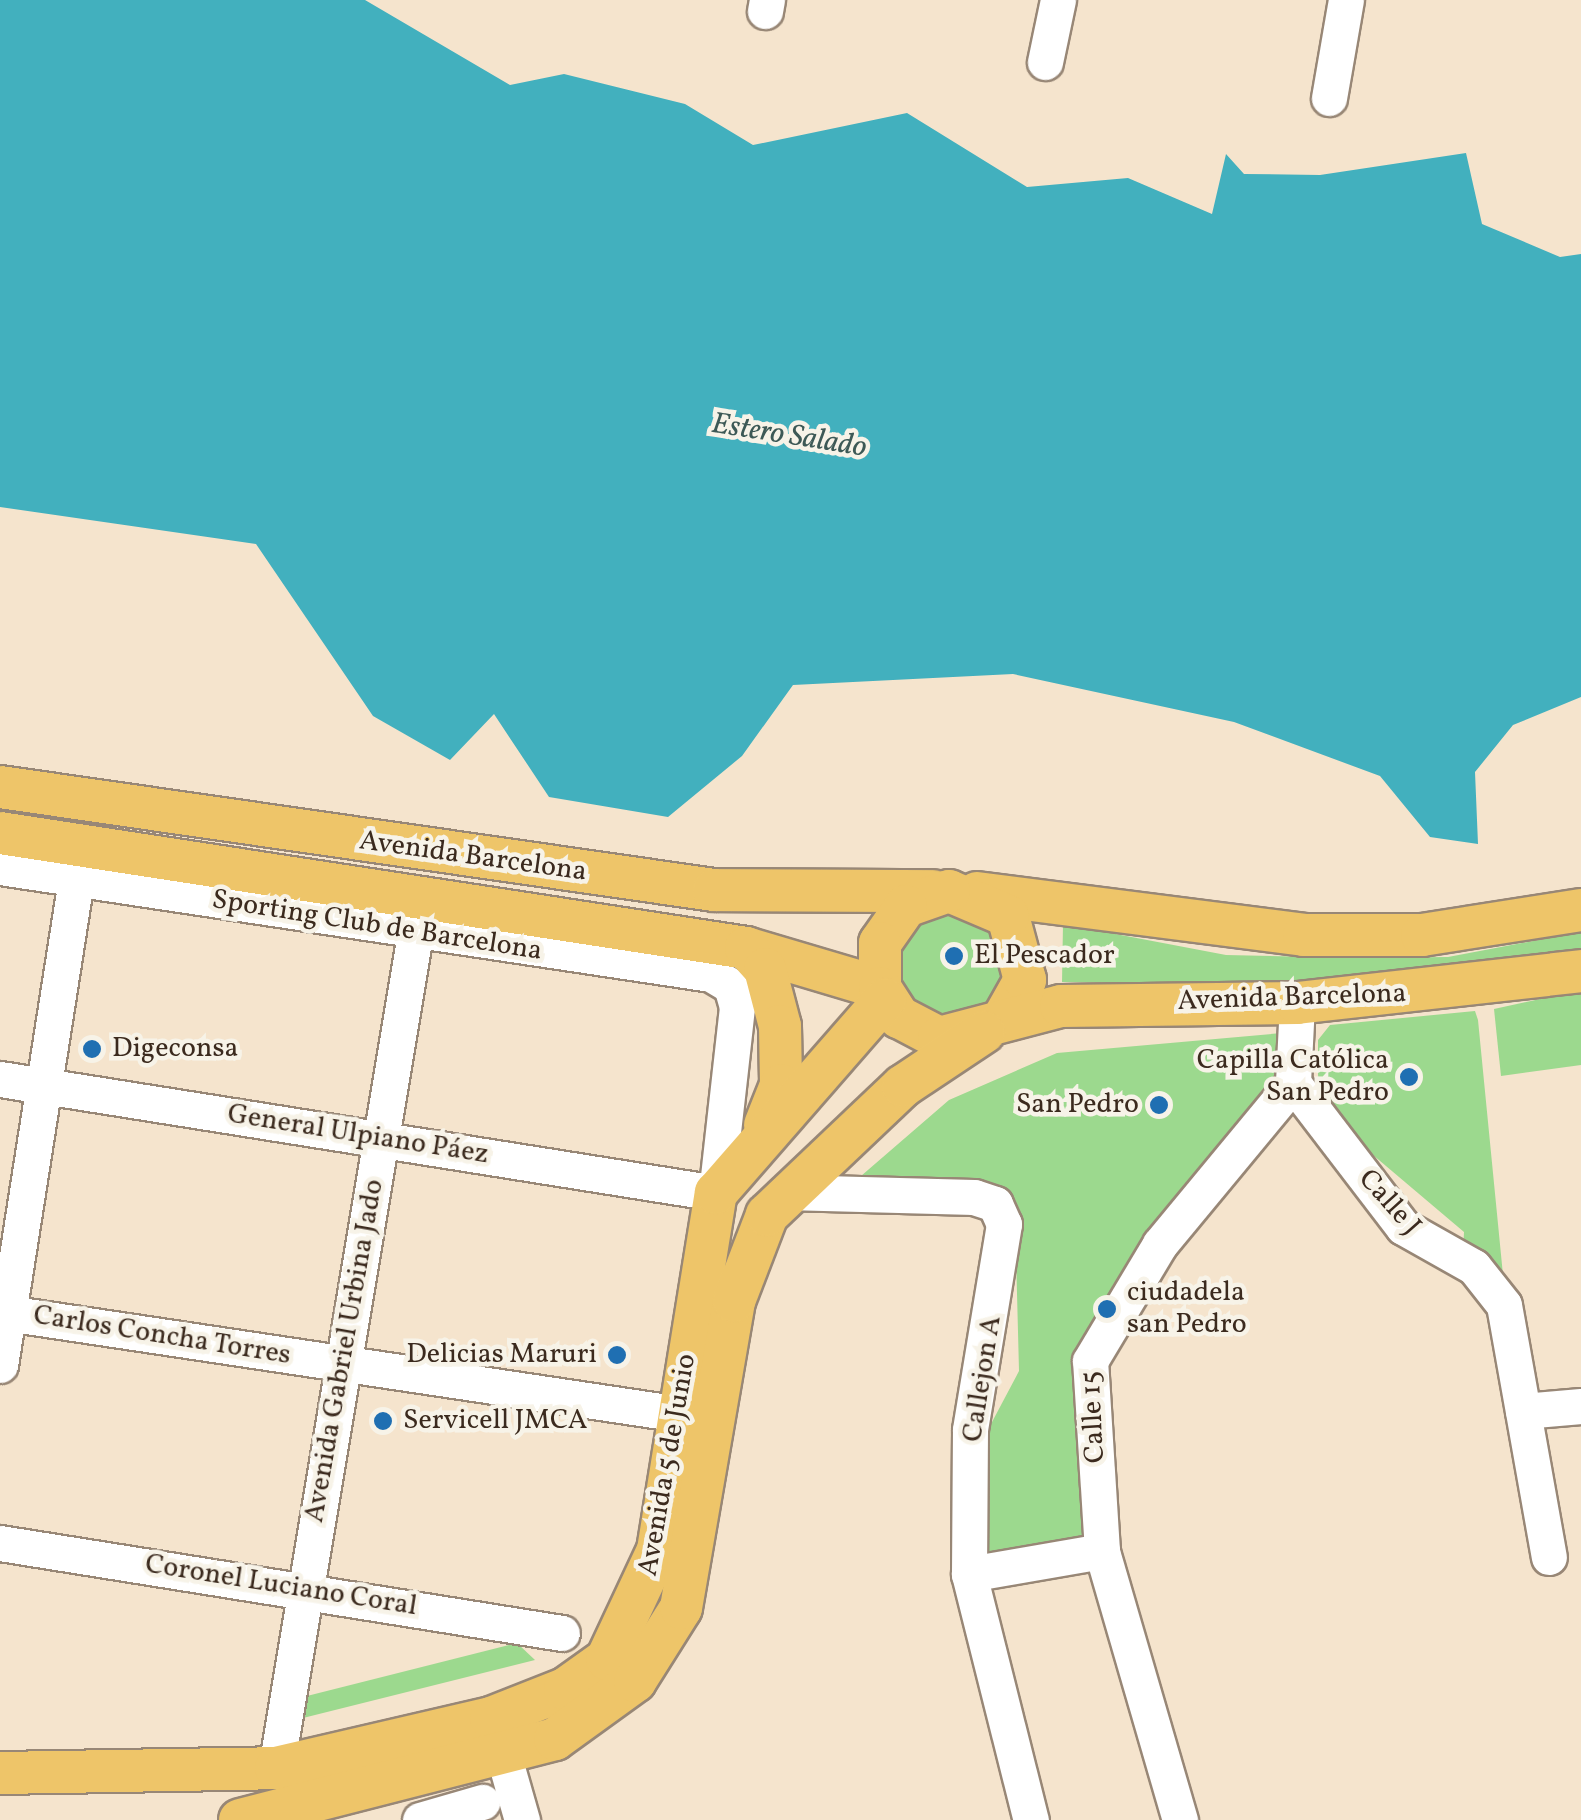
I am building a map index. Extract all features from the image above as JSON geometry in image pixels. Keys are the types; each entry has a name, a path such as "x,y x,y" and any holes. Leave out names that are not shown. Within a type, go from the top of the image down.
{"main road":[{"name":"Avenida Barcelona","path":"0,787 714,890 959,892 1304,935 1422,935 1581,910"},
{"name":"Avenida Barcelona","path":"0,833 746,948 883,993"},
{"path":"959,892 1008,916 1026,957 994,1025 939,1038 883,993 880,943 890,922 926,895 959,892"},
{"path":"746,948 765,969 780,1026 781,1085 761,1136"},
{"name":"Avenida Barcelona","path":"994,1025 1061,1006 1297,1003 1581,970"},
{"name":"Avenida 5 de Junio","path":"0,1773 276,1768 491,1718 565,1689 607,1659 648,1583 716,1192 883,993"},
{"name":"Avenida 5 de Junio","path":"240,1820 504,1756 602,1710 634,1681 681,1608 734,1302 746,1255 786,1192 904,1086 994,1025"}],"street":[{"path":"1045,62 1058,0"},
{"path":"1330,98 1346,0"},
{"name":"Sporting Club de Barcelona","path":"0,868 414,934 711,974 731,986 736,1007 716,1192"},
{"path":"0,1366 4,1312 76,879"},
{"name":"Avenida Gabriel Urbina Jado","path":"276,1768 303,1587 347,1364 414,934"},
{"path":"1293,1082 1297,1003"},
{"name":"General Ulpiano Páez","path":"0,1078 716,1192"},
{"name":"Calle J","path":"1293,1082 1403,1228 1493,1286 1523,1411 1550,1558"},
{"name":"Calle 15","path":"1181,1814 1102,1551 1092,1347 1160,1244 1293,1082"},
{"name":"Callejon A","path":"786,1192 995,1204 1004,1224 970,1430 969,1574 1031,1820"},
{"name":"Carlos Concha Torres","path":"4,1312 680,1414"},
{"path":"1523,1411 1581,1406"},
{"name":"Coronel Luciano Coral","path":"0,1542 303,1587 562,1633"},
{"path":"969,1574 1102,1551"},
{"path":"504,1756 522,1820"},
{"path":"420,1820 482,1802"}],"green space":[{"path":"951,913 971,917 988,929 1000,946 1004,966 1000,986 988,1003 971,1015 951,1019 931,1015 914,1003 902,986 898,966 902,946 914,929 931,917"},
{"path":"1063,924 1226,955 1357,958 1448,957 1581,932 1581,962 1369,986 1062,982"},
{"path":"1581,990 1581,1065 1501,1076 1494,1009"},
{"path":"1475,1011 1503,1275 1463,1253 1464,1232 1347,1133 1324,1107 1318,1075 1318,1040 1330,1025"},
{"path":"1282,1033 1276,1081 1075,1366 1090,1546 983,1559 983,1439 1019,1371 1015,1216 1000,1190 861,1176 949,1100 1057,1053"},
{"path":"517,1643 535,1660 287,1722 299,1698"}],"water":[{"name":"Estero Salado","path":"0,0 365,0 510,85 564,74 685,104 753,145 907,113 1027,187 1128,178 1212,214 1226,154 1244,174 1320,175 1466,153 1482,224 1560,257 1581,254 1581,697 1513,725 1475,772 1478,844 1430,837 1380,776 1234,722 1013,674 793,685 742,756 668,817 549,797 494,714 450,760 373,716 256,544 0,507"}],"place":[{"name":"El Pescador","path":"954,956"},
{"name":"Digeconsa","path":"92,1049"},
{"name":"Capilla Católica San Pedro","path":"1409,1077"},
{"name":"San Pedro","path":"1159,1105"},
{"name":"ciudadela san Pedro","path":"1107,1309"},
{"name":"Delicias Maruri","path":"617,1355"},
{"name":"Servicell JMCA","path":"383,1421"}]}
